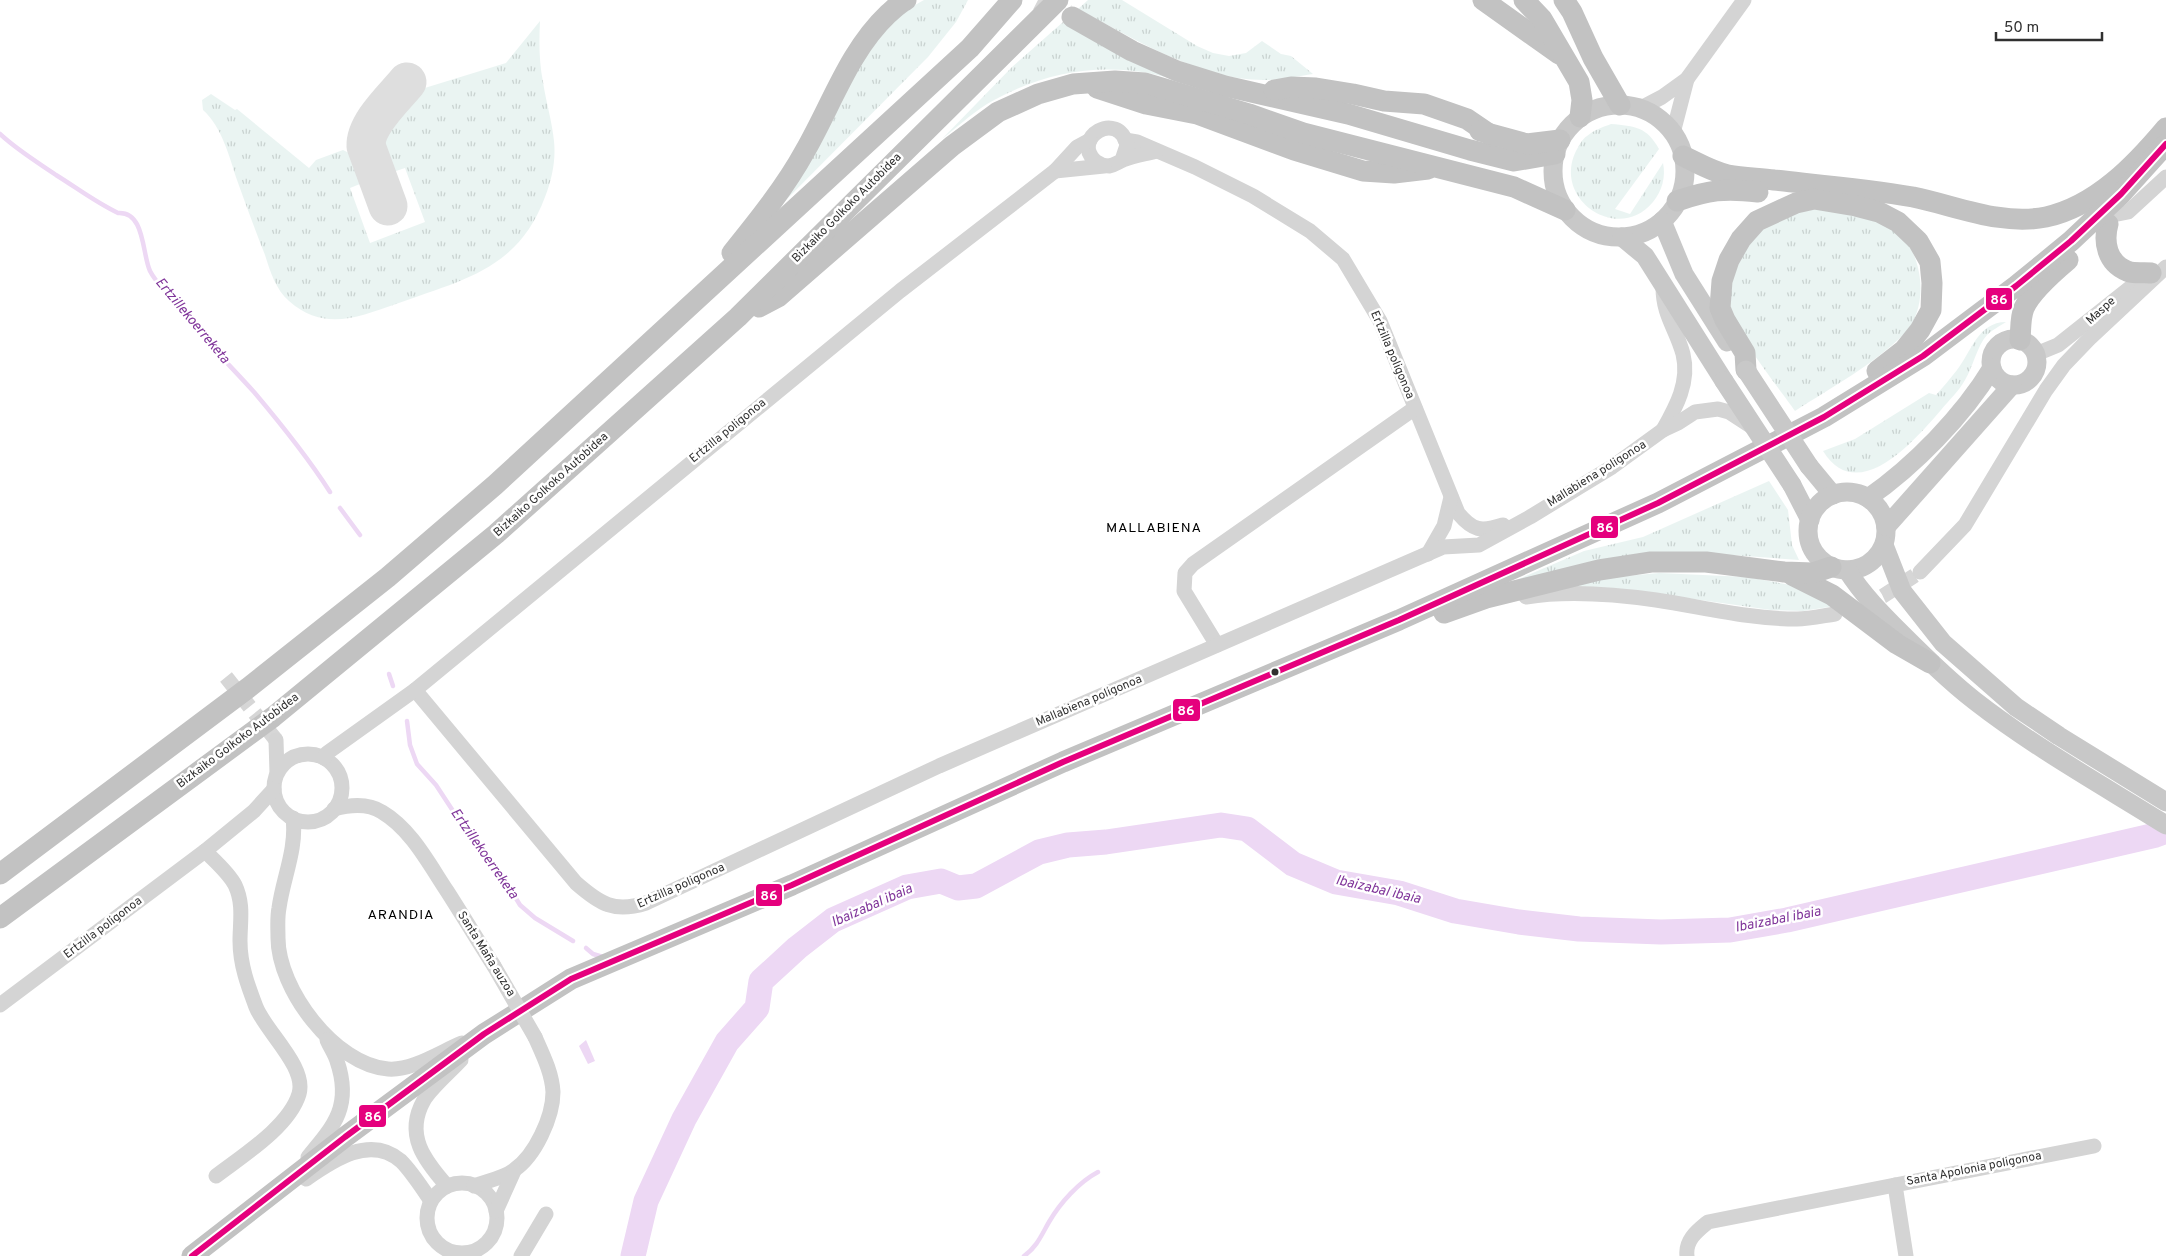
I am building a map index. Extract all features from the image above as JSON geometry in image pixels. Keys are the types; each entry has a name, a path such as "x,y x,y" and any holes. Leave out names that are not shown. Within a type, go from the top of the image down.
{"highway":[{"path":"679,316 754,226 805,152 856,53 880,22 900,2 906,0"},
{"path":"0,874 248,688 388,577 495,485 970,48 1012,0"},
{"name":"Bizkaiko Golkoko Autobidea","path":"0,918 280,710 496,534 738,317 1058,0"},
{"path":"1483,0 1566,59"},
{"path":"1498,0 1521,15 1566,59"},
{"path":"1512,0 1534,18 1566,59"},
{"path":"1524,0 1542,19 1566,59"},
{"path":"1536,0 1578,82 1582,100 1580,118"},
{"path":"1554,0 1587,59 1607,84 1630,106"},
{"path":"1564,0 1572,12 1607,84"},
{"path":"1574,0 1600,60 1607,84"},
{"path":"1072,17 1132,51 1177,71 1225,86 1281,98 1514,161 1558,147"},
{"path":"738,317 778,297 952,146 998,112 1038,94 1073,84 1115,81 1145,83 1249,124 1294,150 1363,171 1394,173 1441,167"},
{"path":"1085,84 1146,104 1304,133 1441,167 1514,187 1565,210"},
{"path":"1259,93 1291,87 1316,88 1353,94 1406,104 1439,118 1492,136 1527,144 1558,147"},
{"path":"1683,156 1727,175 1912,197 1991,216 2022,220 2047,216 2067,210 2090,199 2138,160 2166,128"},
{"path":"192,1256 484,1034 571,980 801,881 1064,762 1408,616 1694,486 1824,417 1923,356 2016,286 2071,241 2121,194 2166,144"},
{"path":"2020,340 2021,318 2025,306 2033,295 2062,265 2113,219 2151,179 2161,166 2166,152"},
{"path":"1677,201 1706,191 1736,190 1856,206 1879,212 1898,222 1918,241 1930,262 1932,283 1930,310 1920,330 1904,350 1874,374 1741,450 1694,486"},
{"path":"1746,370 1745,353 1720,308 1722,281 1729,260 1741,239 1757,221 1796,203 1814,200"},
{"path":"2113,219 2106,244 2110,257 2127,271 2161,268"},
{"path":"1256,680 1486,598 1600,570 1651,562 1706,562 1784,572 1813,573 1839,569"},
{"path":"1784,572 1832,595 1897,644 1930,663"}],"main road":[{"path":"1630,106 1659,118 1673,133 1683,156 1685,171 1683,187 1677,201 1662,221 1643,232 1622,237 1600,234 1581,225 1565,210 1556,193 1553,174 1558,147 1568,128 1592,110 1630,106"},
{"path":"1662,221 1684,274 1809,466 1833,495"},
{"path":"1622,237 1645,256 1663,287 1792,485 1810,520"},
{"path":"2013,339 2027,343 2036,354 2037,367 2030,378 2019,385 2012,385 1999,380 1992,368 1992,355 2000,344 2013,339"},
{"path":"1868,498 1906,469 1937,437 1983,383 1992,368"},
{"path":"1839,569 1859,568 1869,563 1878,555 1885,536 2012,385"},
{"path":"2166,802 2016,707 1943,643 1902,591 1885,536 1883,516 1877,506 1868,498 1857,493 1845,492 1833,495 1822,501 1810,520 1808,531 1814,553 1822,561 1839,569 1857,586 1930,663 1975,701 2079,771 2166,825"}],"street":[{"path":"1630,106 1662,97 1687,79 1744,0"},
{"path":"1673,133 1687,79"},
{"path":"1104,166 1098,163 1090,153 1090,140 1098,130 1111,128 1122,134 1126,140 1126,150 1122,160"},
{"name":"Ertzilla poligonoa","path":"324,758 327,753 415,690 900,291 1050,174 1076,147 1090,140"},
{"name":"Ertzilla poligonoa","path":"1126,140 1137,142 1195,167 1253,196 1310,232 1343,259 1380,321 1415,408 1193,564 1185,574 1184,591 1217,646"},
{"path":"1050,174 1116,164 1122,160 1157,151"},
{"path":"2113,219 2128,212 2166,177"},
{"path":"1920,572 1965,525 2046,390 2064,365 2161,268"},
{"name":"Maspe","path":"2036,354 2058,345 2086,325 2120,294 2161,268"},
{"path":"1663,287 1663,304 1683,354 1685,376 1680,400 1663,430"},
{"path":"1415,408 1450,497 1458,513 1469,526 1486,530 1530,517"},
{"name":"Mallabiena poligonoa","path":"961,756 1443,547 1479,545 1530,517 1612,467 1663,430 1678,424 1695,412 1718,409 1729,412 1753,427"},
{"path":"1428,554 1444,526 1450,497"},
{"path":"1448,611 1544,594 1602,594 1656,600 1753,617 1798,619 1834,614"},
{"name":"Ertzilla poligonoa","path":"415,690 576,883 593,897 610,906 628,908 646,903 961,756"},
{"path":"293,842 303,830 334,809 338,803 341,789 337,771 339,757 353,736"},
{"path":"299,755 276,740 277,773 274,789 280,808 300,821 315,821"},
{"path":"277,773 289,759 299,755 316,755 324,758 337,771"},
{"name":"Ertzilla poligonoa","path":"0,1005 206,851 254,811 274,789"},
{"name":"Santa Maña auzoa","path":"341,789 354,794 395,821 410,837 494,966 536,1037 548,1065 553,1093 545,1130 534,1148 514,1171 474,1186"},
{"path":"334,809 360,806 375,808"},
{"path":"254,811 280,808"},
{"path":"287,1182 328,1133 340,1113 344,1094 343,1078 337,1058 326,1036 293,990 283,966 278,941 279,909 293,842 293,818"},
{"path":"206,851 235,884 242,906 240,942 243,972 258,1010 297,1070 300,1092 292,1110 265,1138 216,1176"},
{"path":"326,1036 351,1056 371,1066 389,1070 412,1067 434,1055 484,1034"},
{"path":"446,1186 426,1163 417,1140 418,1120 424,1100 484,1034"},
{"name":"Santa Apolonia poligonoa","path":"1906,1256 1895,1185 2094,1146"},
{"path":"192,1256 332,1161 360,1149 388,1154 400,1161 431,1201"},
{"path":"496,1211 485,1192 474,1186 456,1184 446,1186 431,1201 427,1212 427,1223 437,1250 467,1254 488,1241 496,1222 496,1211 514,1171"},
{"path":"1687,1256 1686,1250 1693,1234 1708,1222 1895,1185"},
{"path":"521,1256 546,1214"}],"green space":[{"path":"924,0 968,0 956,22 928,57 782,204 864,56 890,24 914,5"},
{"path":"1088,0 1122,0 1197,46 1213,53 1229,56 1246,53 1262,41 1281,54 1291,56 1313,74 1267,80 1243,79 1218,74 1145,45 1078,9"},
{"path":"540,21 541,67 553,134 554,162 545,197 534,222 520,241 503,257 465,279 355,317 328,319 315,316 302,311 284,297 274,280 224,142 210,117 203,110 202,100 211,94 235,110 237,109 309,168 316,160 343,150 359,158 365,182 350,188 370,243 425,222 405,168 390,173 385,167 374,139 415,91 506,63"},
{"path":"1063,22 1214,91 1173,79 1127,70 1085,71 1065,74 1025,86 987,104 942,139 1012,67"},
{"path":"1611,124 1640,129 1650,136 1659,149 1615,209 1630,214 1663,163 1664,168 1662,184 1653,202 1639,214 1623,219 1607,217 1593,211 1581,200 1573,186 1571,169 1576,151 1585,137"},
{"path":"1816,209 1869,218 1894,227 1904,237 1912,250 1920,279 1920,294 1918,309 1913,322 1904,334 1866,366 1795,411 1755,356 1735,324 1728,311 1726,295 1731,277 1742,255 1749,244 1764,228 1782,217"},
{"path":"2006,322 1987,335 1963,384 1930,423 1917,437 1885,463 1869,471 1853,472 1837,467 1823,451 1855,439 1929,393 1936,395 1957,370 1982,332 1996,323"},
{"path":"1769,481 1788,510 1792,545 1799,560 1731,555 1505,585 1584,551 1643,537"},
{"path":"1659,573 1747,577 1796,586 1835,606 1803,611 1771,610 1623,589 1562,587 1615,577"}],"shaded area":[{"path":"586,1040 595,1061 588,1064 579,1046"}],"waterway":[{"name":"Ertzillekoerreketa","path":"0,134 27,156 94,200 118,213 127,214 133,219 141,235 147,264 156,280 188,320 274,416 330,492"},
{"name":"Ertzillekoerreketa","path":"340,508 360,535"},
{"name":"Ertzillekoerreketa","path":"389,674 393,686"},
{"name":"Ertzillekoerreketa","path":"407,721 410,745 417,764 436,785 474,843 499,871 520,905 535,918 573,941"},
{"name":"Ibaizabal ibaia","path":"633,1256 646,1201 684,1119 727,1042 757,1008 761,981 797,948 833,920 907,887 941,881 958,888 976,886 1039,852 1068,845 1106,842 1221,825 1247,829 1293,864 1336,882 1399,893 1455,911 1519,922 1579,929 1661,932 1730,930 1787,920 2156,835 2166,831"},
{"name":"Ertzillekoerreketa","path":"586,948 593,954 603,957"},
{"path":"1024,1256 1036,1244 1064,1200 1084,1181 1098,1172"}],"taxiway":[{"path":"388,206 366,146 367,138 375,120 407,82"}],"tunnel":[{"path":"1038,0 1067,15"},
{"path":"1862,606 1883,596 1920,572"},
{"path":"226,677 276,740"}],"transit line":[{"name":"86","path":"192,1256 345,1137 484,1034 571,979 792,885 1063,762 1399,620 1658,503 1824,417 1923,356 2016,286 2071,241 2121,194 2166,144"}],"district":[{"name":"MALLABIENA","path":"1154,528"},
{"name":"ARANDIA","path":"401,915"}]}
